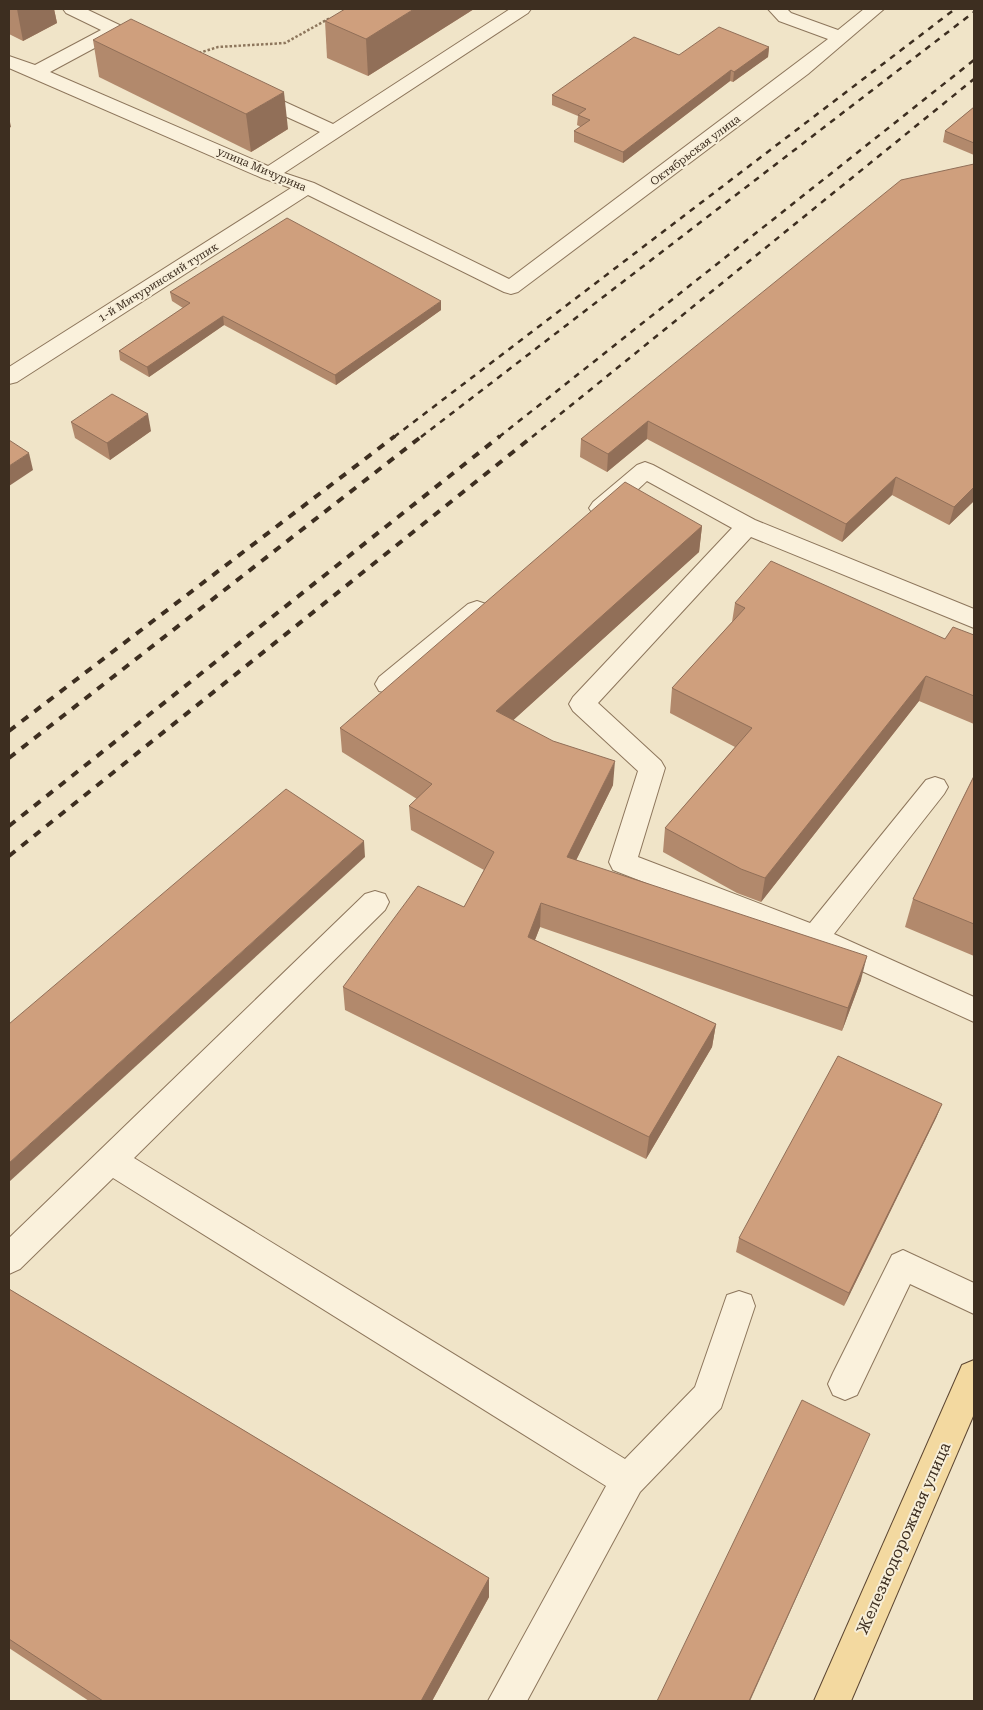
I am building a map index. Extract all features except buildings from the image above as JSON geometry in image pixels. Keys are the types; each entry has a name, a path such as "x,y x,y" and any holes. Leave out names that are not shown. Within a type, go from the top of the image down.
{"main road":[{"name":"Железнодорожная улица","path":"832,1701 974,1376"}],"street":[{"path":"72,9 180,60"},
{"path":"269,174 332,131 522,9"},
{"path":"777,9 785,16 841,37"},
{"name":"Октябрьская улица","path":"511,288 801,70 875,9"},
{"path":"36,72 114,30"},
{"name":"улица Мичурина","path":"9,61 224,152 269,174 307,188 511,288"},
{"path":"234,85 332,131"},
{"name":"1-й Мичуринский тупик","path":"9,377 307,188"},
{"path":"585,521 645,470 747,526 974,619"},
{"path":"747,526 582,704 652,768 623,862 815,937 974,1010"},
{"path":"388,684 494,596"},
{"path":"815,937 935,787"},
{"path":"9,1259 375,902"},
{"path":"111,1160 628,1480"},
{"path":"845,1384 903,1265 974,1299"},
{"path":"507,1701 628,1480 709,1397 739,1306"}],"path":[{"path":"180,60 218,47 285,43 331,17"}],"railway":[{"path":"394,437 955,9"},
{"path":"421,437 974,12"},
{"path":"499,437 974,60"},
{"path":"532,437 974,79"},
{"path":"9,731 395,436"},
{"path":"9,758 422,436"},
{"path":"9,826 500,436"},
{"path":"9,856 533,436"}]}
